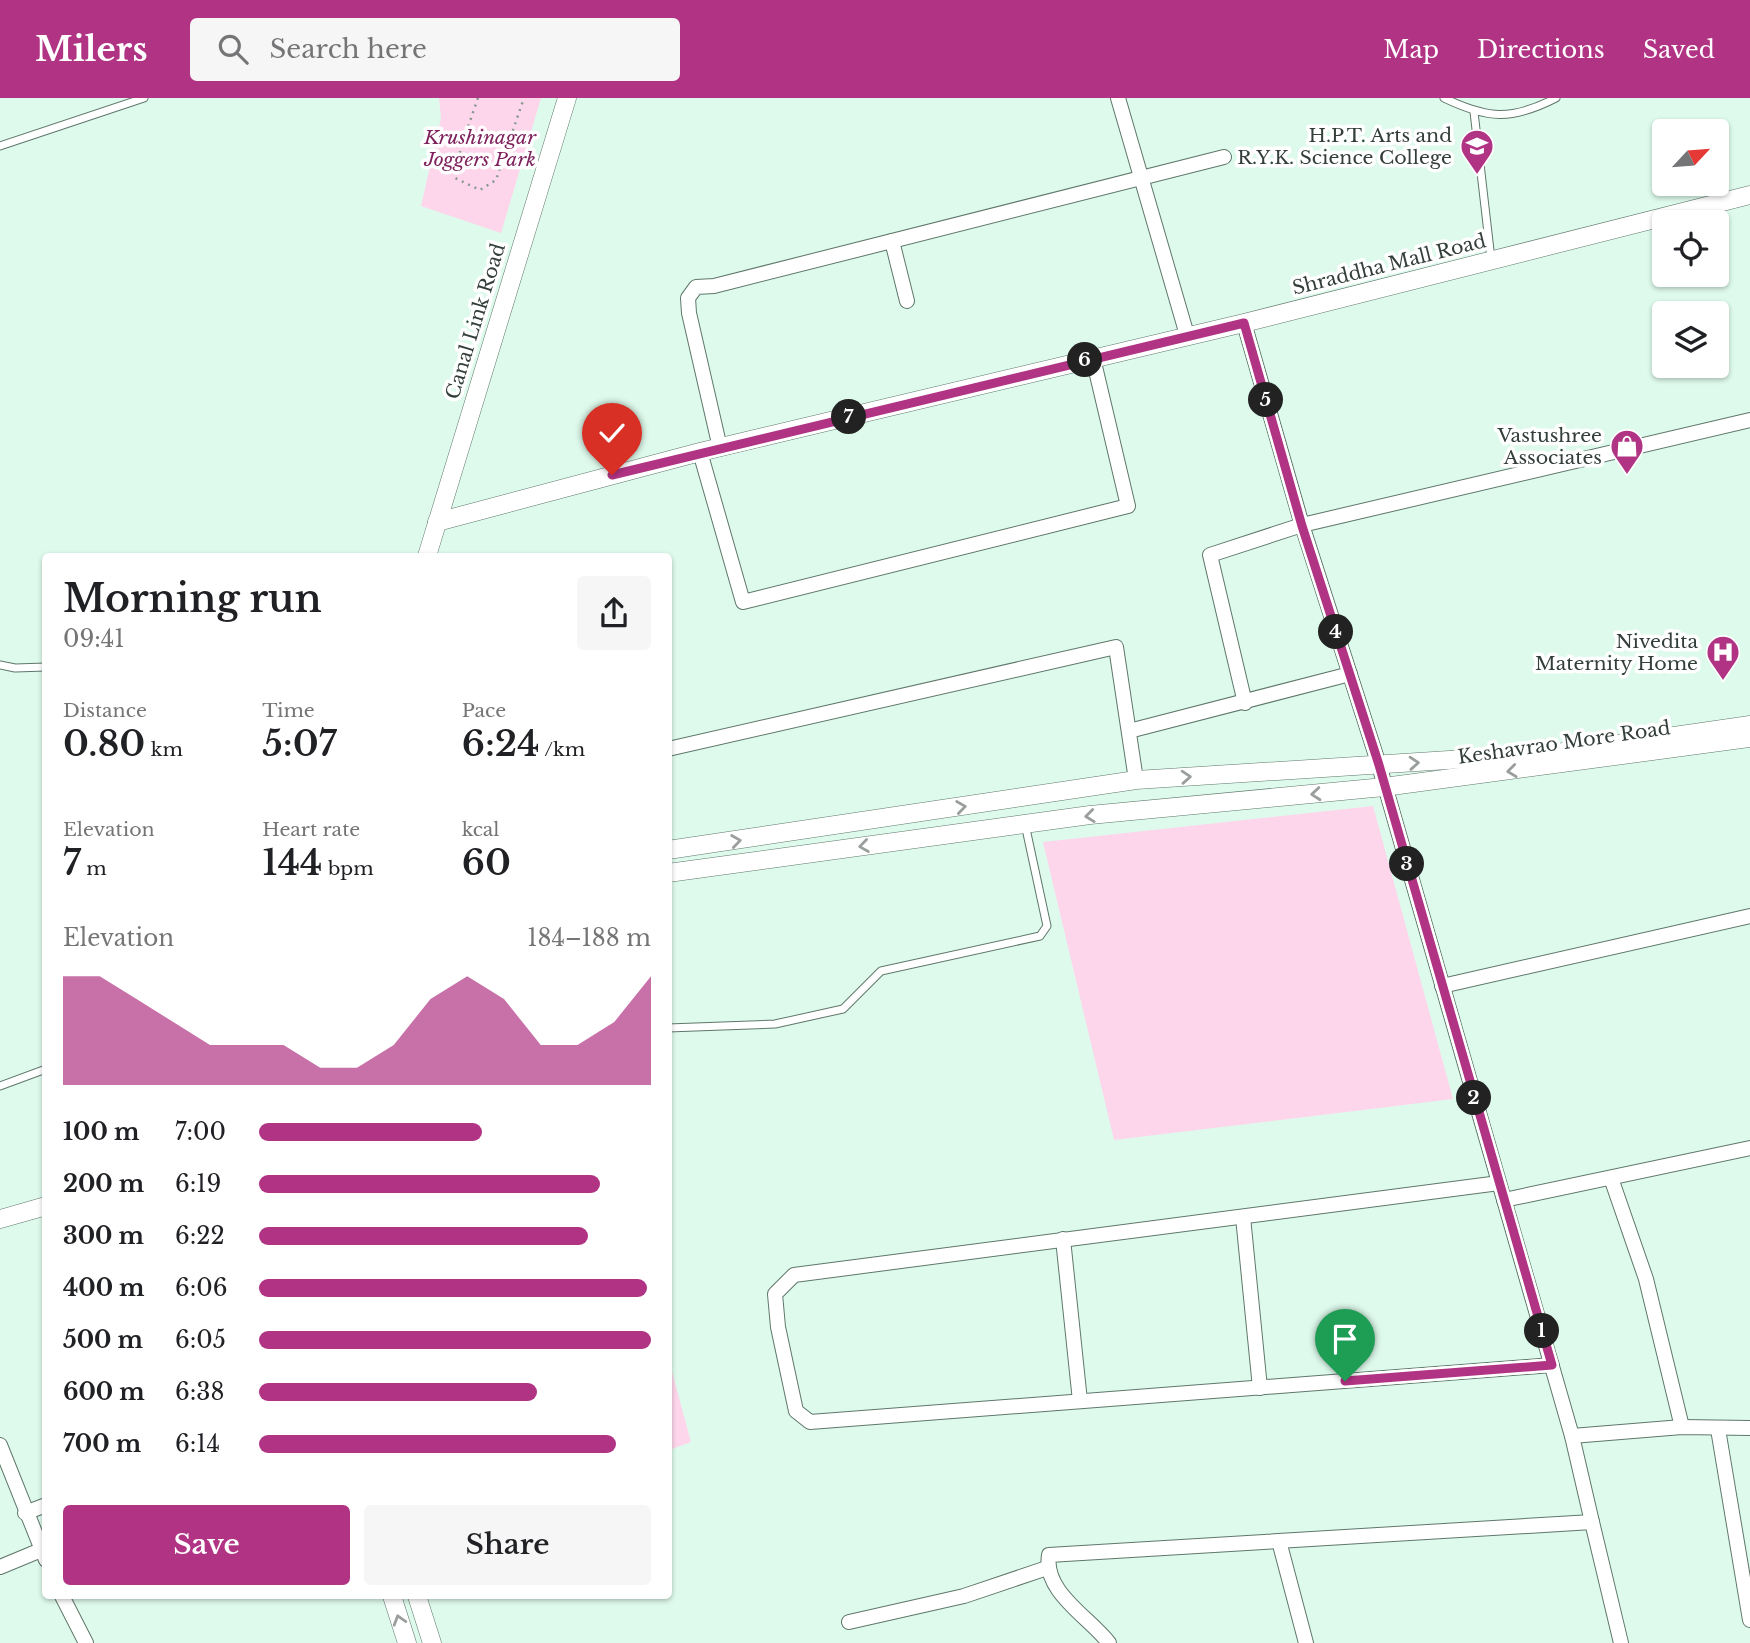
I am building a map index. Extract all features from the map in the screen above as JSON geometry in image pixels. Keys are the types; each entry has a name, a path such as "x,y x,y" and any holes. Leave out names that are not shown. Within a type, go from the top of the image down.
{"street":[{"name":"Canal Link Road","path":"428,553 566,98"},
{"path":"437,522 700,452 1187,335 1118,98"},
{"path":"720,448 689,313 688,298 696,287 714,286 1224,157"},
{"name":"Shraddha Mall Road","path":"1187,335 1244,323 1750,195"},
{"path":"892,240 907,300"},
{"path":"1244,323 1302,526 1379,765 1552,1365 1572,1436 1621,1643"},
{"path":"700,452 743,602 1128,506 1093,358"},
{"path":"1245,703 1210,555 1302,526 1750,420"},
{"path":"672,748 1116,647 1136,780"},
{"path":"1129,731 1350,674"},
{"path":"672,849 1136,780 1557,753 1750,725"},
{"name":"Keshavrao More Road","path":"672,872 1025,824 1384,787 1750,738"},
{"path":"1442,986 1750,916"},
{"path":"1504,1200 1750,1148"},
{"path":"1611,1178 1646,1279 1682,1427"},
{"path":"1499,1183 794,1275 775,1294 778,1327 796,1411 810,1422 1552,1365"},
{"path":"0,1219 42,1207"},
{"path":"1243,1217 1260,1388"},
{"path":"1063,1240 1080,1401"},
{"path":"1572,1436 1682,1427 1750,1428"},
{"path":"1718,1429 1750,1620"},
{"path":"0,1445 42,1553"},
{"path":"25,1513 42,1507"},
{"path":"1109,1643 1063,1596 1047,1569 1049,1555 1592,1522"},
{"path":"1279,1541 1306,1643"},
{"path":"0,1567 42,1555"},
{"path":"849,1622 964,1596 1047,1569"},
{"path":"64,1599 86,1643"},
{"path":"393,1599 407,1643"},
{"path":"418,1599 432,1643"}],"lane":[{"path":"0,146 144,98"},
{"path":"1444,98 1492,117 1536,108 1556,98"},
{"path":"1474,112 1492,259"},
{"path":"0,665 15,668 42,667"},
{"path":"672,1028 775,1024 843,1009 881,971 1040,936 1047,926 1025,824"},
{"path":"0,1086 42,1070"}],"path":[{"path":"478,98 461,148 455,178 480,190 496,180 524,98"}],"green space":[{"name":"Krushinagar Joggers Park","path":"439,98 541,98 501,233 421,206 441,118"},
{"path":"1373,806 1453,1099 1114,1140 1043,842"},
{"path":"672,1372 691,1442 672,1449"}],"place":[{"name":"H.P.T. Arts and R.Y.K. Science College","path":"1477,176"},
{"name":"Vastushree Associates","path":"1627,476"},
{"name":"Nivedita Maternity Home","path":"1723,682"}],"route":[{"path":"612,475 1244,323 1302,526 1379,765 1552,1365 1345,1381"}]}
